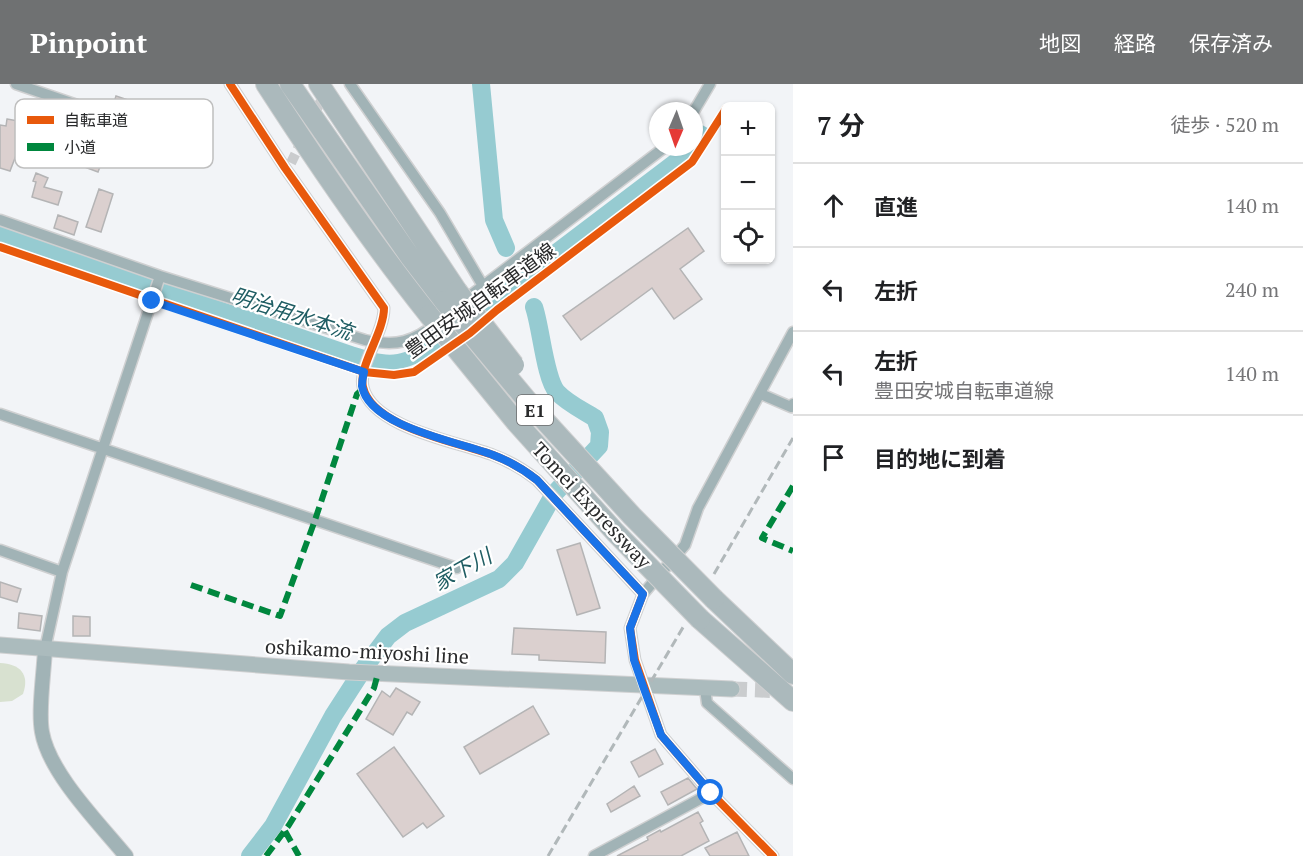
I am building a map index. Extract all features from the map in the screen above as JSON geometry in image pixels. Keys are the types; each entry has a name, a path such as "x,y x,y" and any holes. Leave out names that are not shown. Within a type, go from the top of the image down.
{"highway":[{"path":"257,84 295,141 342,197"},
{"name":"Tomei Expressway","path":"266,84 393,269 516,422 615,532 700,619 793,700"},
{"name":"Tomei Expressway","path":"290,84 411,258 450,296 535,410 632,516 758,643 793,674"},
{"path":"319,84 450,296"},
{"path":"758,643 793,663"}],"main road":[{"name":"oshikamo-miyoshi line","path":"0,645 350,672 732,689"}],"street":[{"path":"16,84 60,99"},
{"path":"230,84 384,308 382,325 364,372 362,387 370,402 382,413 407,428 519,466 537,480 643,594"},
{"path":"350,84 440,213 483,286"},
{"path":"699,102 710,84"},
{"path":"0,220 160,276 374,345 407,342 423,334 653,156"},
{"path":"126,856 57,771 45,746 41,728 45,649 62,572 160,276"},
{"path":"773,856 711,793 661,735 634,660 630,628 643,594 685,545 698,508 793,332"},
{"path":"761,394 791,406 793,404"},
{"path":"0,414 457,568"},
{"path":"0,550 62,572"},
{"path":"705,689 707,704 793,779"},
{"path":"594,856 608,853 711,793"}],"green space":[{"path":"0,663 13,665 22,671 24,676 23,694 12,701 0,702"}],"water":[{"name":"明治用水本流","path":"703,125 711,130 703,142"},
{"name":"明治用水本流","path":"669,156 693,156 436,353 414,365 394,370 350,362 0,242 0,226 374,353 398,354 424,342"}],"building":[{"path":"7,119 15,120 15,158 10,171 0,168 0,125 6,126"},
{"path":"87,168 100,168 98,172"},
{"path":"36,173 48,178 44,187 62,192 58,205 32,197"},
{"path":"99,189 113,194 101,232 86,227"},
{"path":"58,215 78,222 74,235 54,228"},
{"path":"688,228 704,251 680,269 702,299 674,319 652,288 581,340 563,316"},
{"path":"580,543 600,608 577,615 557,550"},
{"path":"0,582 21,589 17,602 0,597"},
{"path":"19,613 42,616 40,631 18,628"},
{"path":"73,616 90,617 90,636 73,636"},
{"path":"514,628 606,632 605,663 539,660 539,655 512,654"},
{"path":"396,688 420,702 412,715 407,712 393,735 366,719 382,691 390,697"},
{"path":"533,706 549,734 480,774 464,747"},
{"path":"394,747 444,816 427,828 423,823 403,837 357,774"},
{"path":"655,749 663,764 639,777 631,762"},
{"path":"688,778 697,789 668,805 661,792"},
{"path":"634,786 640,796 611,812 607,804"},
{"path":"698,812 703,821 700,823 709,841 681,856 617,856 648,840 647,837"},
{"path":"737,832 749,856 710,856 705,848"}],"waterway":[{"name":"家下川","path":"481,84 494,220 506,248"},
{"name":"家下川","path":"250,856 273,826 333,716 388,636 405,623 499,579 515,563 554,494 599,446 600,432 595,418 565,400 553,385 546,365 534,307"}],"tunnel":[{"path":"291,163 326,90"},
{"path":"732,689 787,691"}],"railway":[{"path":"714,574 793,438"},
{"path":"548,856 685,624"}],"marked path":[{"path":"191,585 280,616 357,394 363,389"},
{"path":"793,486 762,538 793,551"},
{"path":"266,856 289,825 374,688 378,673"},
{"path":"285,831 299,856"}],"cycle path":[{"path":"230,84 285,168 384,308 380,328 367,359 362,379 370,401 382,413 399,423 439,439 499,457 532,476 643,594 630,628 635,660 661,735 711,793 773,856"},
{"name":"豊田安城自転車道線","path":"0,247 364,372 394,375 414,372 470,333 692,162 721,117"}],"route":[{"path":"152,301 364,372 362,387 370,402 382,413 407,428 492,454 519,466 537,480 643,594 630,628 634,660 661,735 711,793"}]}
